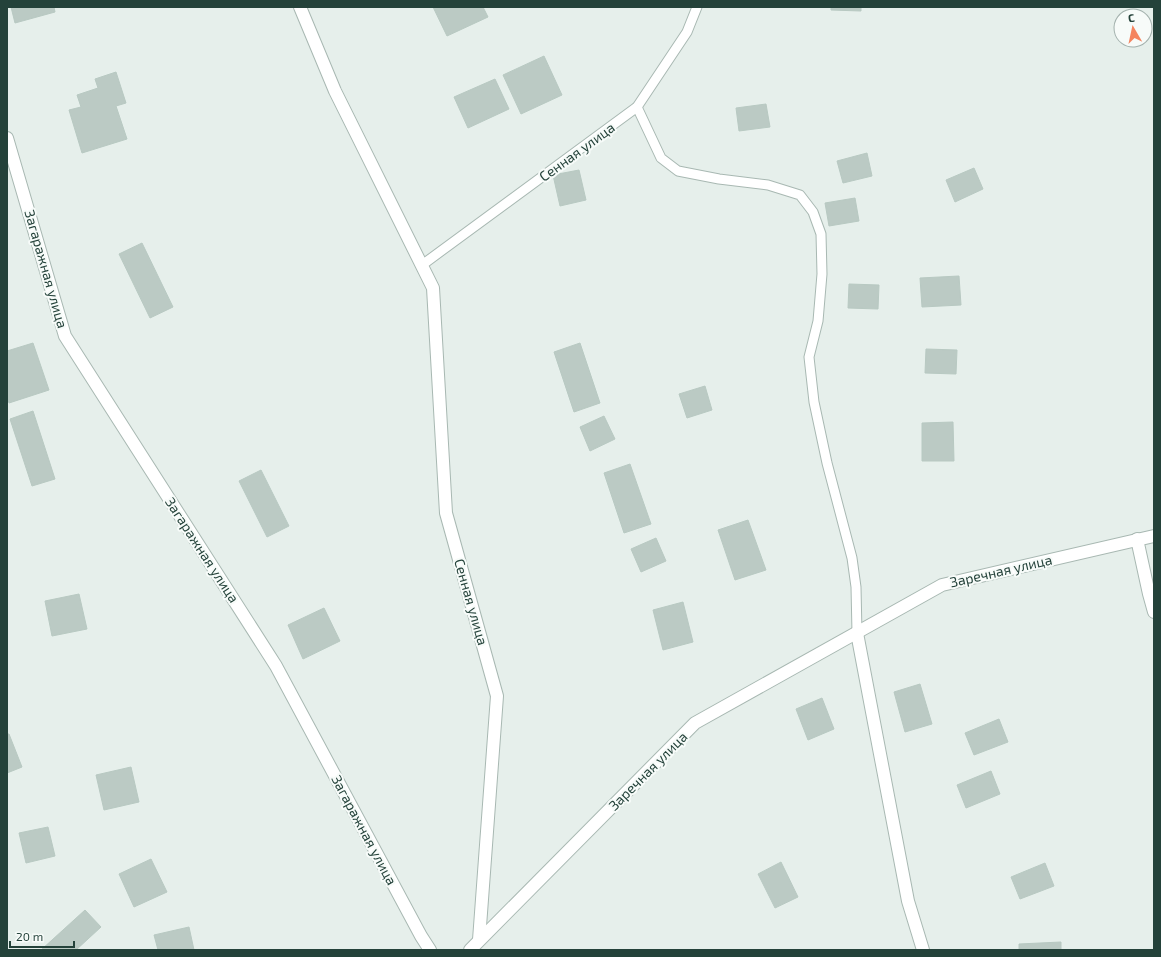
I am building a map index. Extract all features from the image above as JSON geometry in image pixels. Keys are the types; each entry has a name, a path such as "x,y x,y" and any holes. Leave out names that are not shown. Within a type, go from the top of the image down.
{"street":[{"name":"Сенная улица","path":"300,7 335,91 433,288 446,513 498,696 479,940"},
{"name":"Загаражная улица","path":"7,138 65,336 276,666 421,936 430,950"},
{"name":"Заречная улица","path":"470,950 695,724 942,585 1154,536"},
{"path":"1137,539 1154,612"},
{"path":"857,633 908,901 924,950"}],"lane":[{"name":"Сенная улица","path":"422,265 637,107 687,32 697,7"},
{"path":"637,107 661,158 678,171 719,179 768,184 800,195 813,212 821,234 822,274 818,321 809,357 813,394 827,463 852,558 856,587 857,633"}],"building":[{"path":"11,7 54,7 55,12 15,23"},
{"path":"433,7 483,7 488,17 447,36"},
{"path":"831,7 861,7 861,11 831,10"},
{"path":"544,56 562,95 521,114 503,75"},
{"path":"116,72 126,103 116,106 127,139 82,153 69,110 81,107 77,95 98,88 95,79"},
{"path":"495,79 509,109 468,128 454,97"},
{"path":"766,104 770,127 739,131 736,108"},
{"path":"867,153 872,176 843,183 837,161"},
{"path":"974,168 983,189 955,202 946,180"},
{"path":"579,170 586,200 560,206 553,175"},
{"path":"855,198 859,221 829,226 825,203"},
{"path":"142,243 173,307 150,318 119,254"},
{"path":"959,276 961,305 922,307 920,278"},
{"path":"849,284 879,285 878,309 848,308"},
{"path":"33,343 49,390 9,403 7,397 7,351"},
{"path":"580,343 600,403 574,412 554,352"},
{"path":"926,349 957,350 956,374 925,373"},
{"path":"705,386 712,410 687,418 679,394"},
{"path":"33,411 55,479 32,486 10,419"},
{"path":"604,416 615,439 590,451 580,427"},
{"path":"953,422 954,461 922,461 922,423"},
{"path":"630,464 651,524 624,533 604,473"},
{"path":"261,470 289,526 267,537 239,481"},
{"path":"748,520 766,570 735,580 718,530"},
{"path":"656,538 666,561 641,572 631,549"},
{"path":"79,594 87,629 52,636 45,601"},
{"path":"683,602 693,642 663,650 653,610"},
{"path":"324,608 340,641 303,659 288,625"},
{"path":"920,684 932,724 905,732 894,692"},
{"path":"822,698 834,729 808,740 796,709"},
{"path":"999,719 1008,742 974,755 965,733"},
{"path":"7,734 9,734 22,767 7,773"},
{"path":"131,767 139,802 104,810 96,775"},
{"path":"991,771 1000,794 966,808 957,785"},
{"path":"48,827 55,856 26,863 19,833"},
{"path":"151,859 167,892 134,907 119,874"},
{"path":"781,862 798,897 775,908 758,874"},
{"path":"1045,863 1054,886 1020,899 1011,877"},
{"path":"85,910 101,927 76,950 41,950"},
{"path":"189,927 194,950 158,950 154,935"},
{"path":"1061,942 1061,950 1019,950 1019,944"}]}
